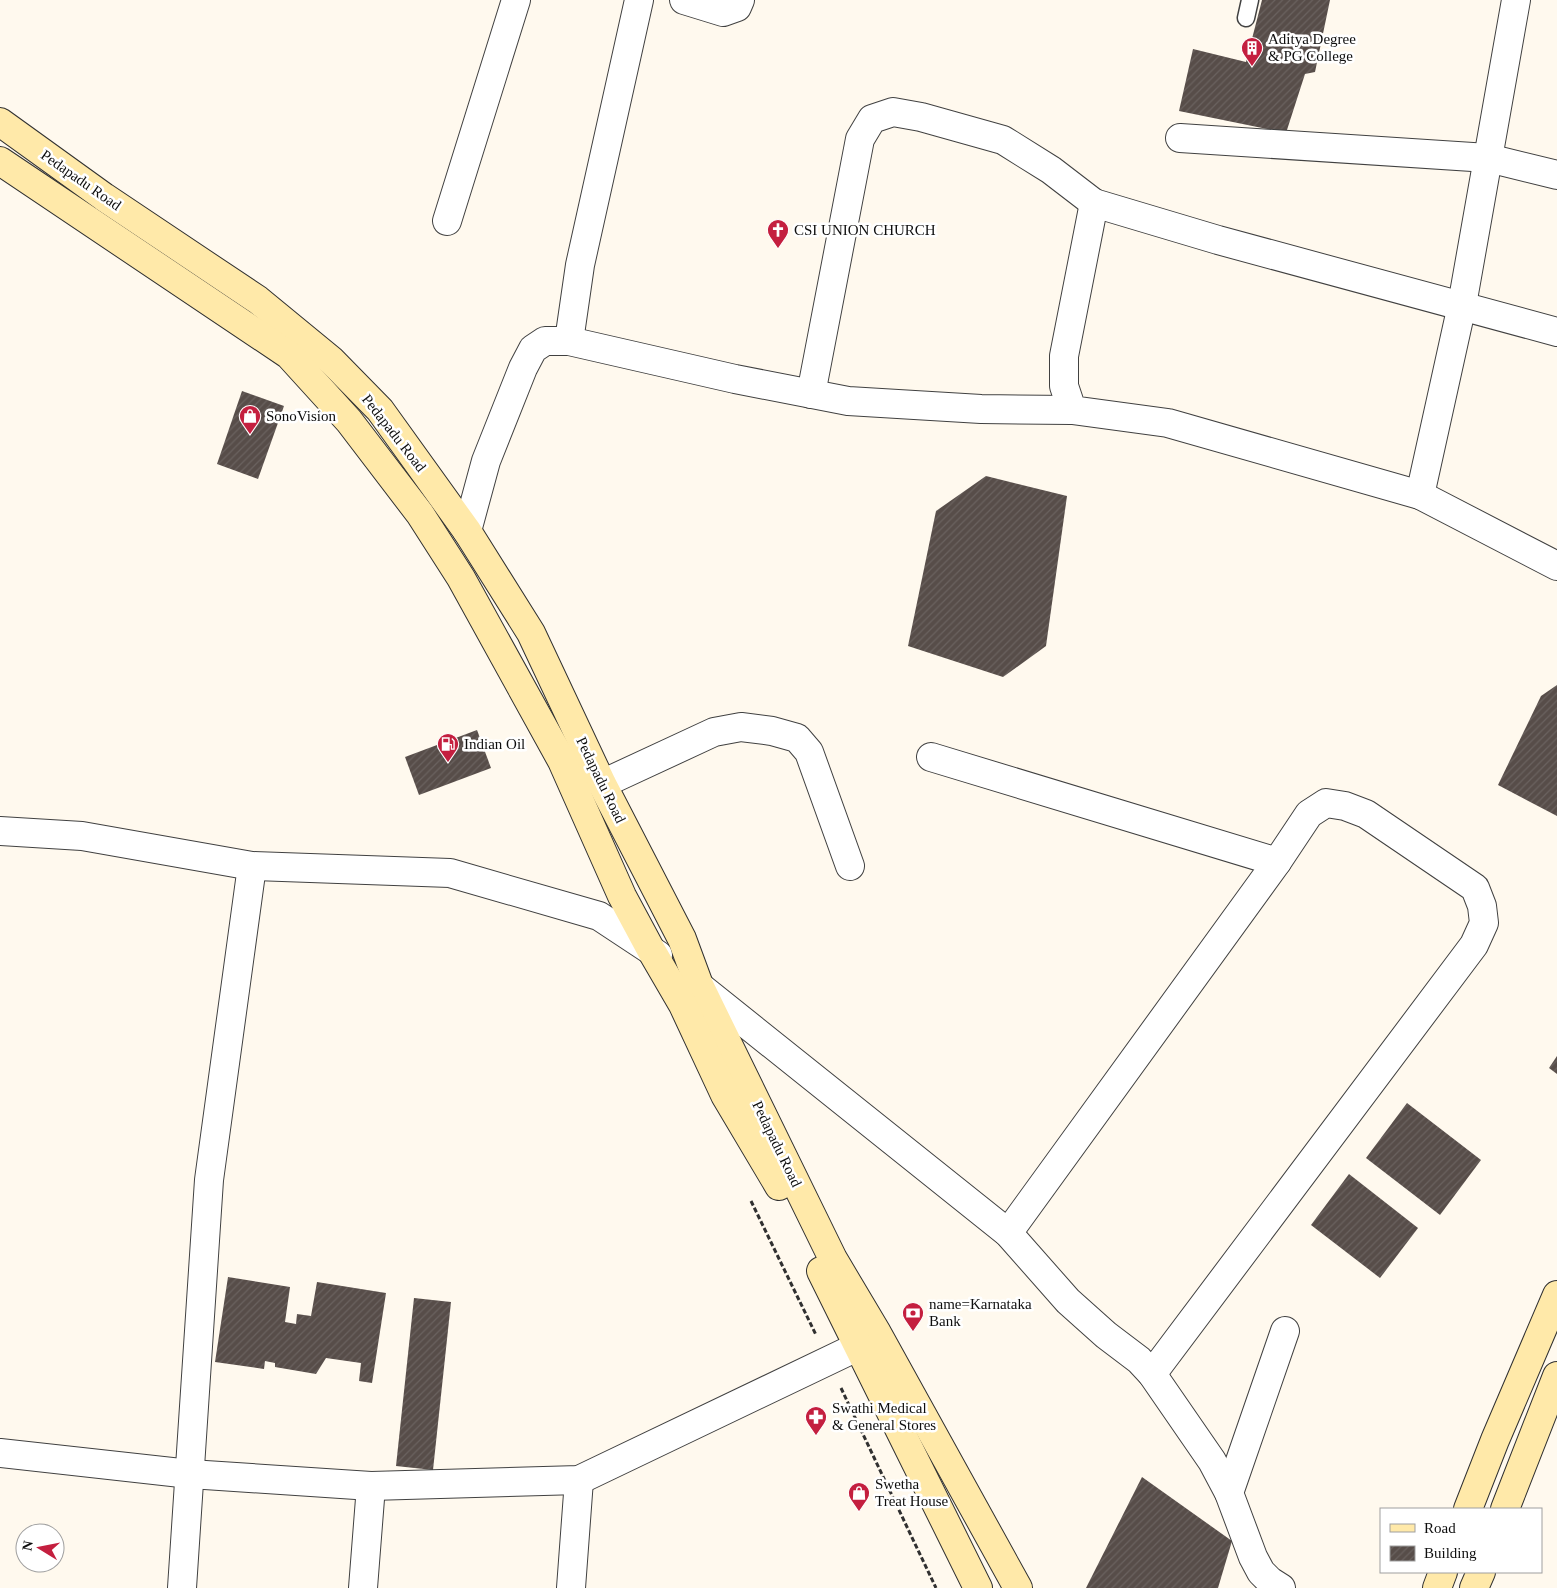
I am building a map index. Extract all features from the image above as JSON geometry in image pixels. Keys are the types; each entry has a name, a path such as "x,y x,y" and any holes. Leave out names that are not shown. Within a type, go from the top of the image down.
{"main road":[{"name":"Pedapadu Road","path":"0,122 104,197 258,300 331,360 380,410 467,531 531,633 602,784 682,939 699,985 833,1259 877,1333 1018,1588"},
{"path":"0,161 289,355 349,421 420,514 461,578 562,761 622,896 683,1005 725,1095 779,1185 978,1588"},
{"path":"1468,1508 1498,1431 1557,1295"},
{"path":"1505,1508 1557,1376"},
{"path":"1437,1588 1443,1573"},
{"path":"1474,1588 1481,1573"}],"street":[{"path":"446,221 516,0"},
{"path":"569,341 580,265 639,0"},
{"path":"684,0 723,12 736,7 740,0"},
{"path":"1420,495 1462,305 1516,0"},
{"path":"812,394 860,139 872,119 893,112 921,117 1003,140 1051,170 1094,203 1218,240 1557,332"},
{"path":"1180,138 1488,158 1557,175"},
{"path":"1072,410 1064,386 1064,356 1094,203"},
{"path":"467,531 486,460 523,368 533,349 545,341 569,341 735,379 848,401 982,409 1072,410 1168,423 1420,495 1557,566"},
{"path":"602,784 714,732 741,727 772,731 797,738 809,752 850,866"},
{"path":"931,757 1277,862"},
{"path":"1008,1233 1277,862 1309,814 1326,803 1345,806 1366,814 1475,888 1482,906 1484,924 1474,945 1152,1374"},
{"path":"0,831 82,836 252,866 450,873 599,916 651,950 699,985 1008,1233 1068,1301 1106,1335 1139,1360 1152,1374 1212,1461 1229,1493 1253,1557 1261,1572 1282,1588"},
{"path":"182,1588 209,1180 252,866"},
{"path":"1229,1493 1285,1331"},
{"path":"0,1453 190,1474 371,1486 579,1480 859,1346"},
{"path":"571,1588 579,1480"},
{"path":"363,1588 371,1486"}],"lane":[{"path":"1246,18 1250,0"}],"path":[{"path":"750,1199 936,1588"}],"building":[{"name":"Aditya Degree & PG College","path":"1262,0 1330,0 1315,72 1305,74 1286,133 1179,111 1193,49 1246,62"},
{"name":"SonoVision","path":"242,391 284,406 258,479 217,464"},
{"path":"986,476 1067,496 1046,646 1003,677 908,646 936,511"},
{"path":"1557,685 1557,816 1498,785 1541,696"},
{"path":"477,730 491,768 419,795 405,757"},
{"path":"1557,1056 1557,1074 1549,1068"},
{"path":"1407,1103 1481,1160 1440,1215 1366,1158"},
{"path":"1349,1174 1418,1228 1380,1278 1311,1225"},
{"path":"228,1277 290,1287 285,1322 296,1324 297,1314 311,1316 317,1282 386,1293 372,1383 359,1381 361,1363 326,1358 316,1374 275,1367 275,1363 265,1361 264,1369 215,1362"},
{"path":"414,1298 451,1302 433,1470 396,1466"},
{"path":"1142,1477 1232,1541 1218,1588 1086,1588"}],"place":[{"name":"Aditya Degree & PG College","path":"1252,67"},
{"name":"CSI UNION CHURCH","path":"778,249"},
{"name":"SonoVision","path":"250,435"},
{"name":"Indian Oil","path":"448,763"},
{"name":"name=Karnataka Bank","path":"913,1332"},
{"name":"Swathi Medical & General Stores","path":"816,1436"},
{"name":"Swetha Treat House","path":"859,1512"}]}
